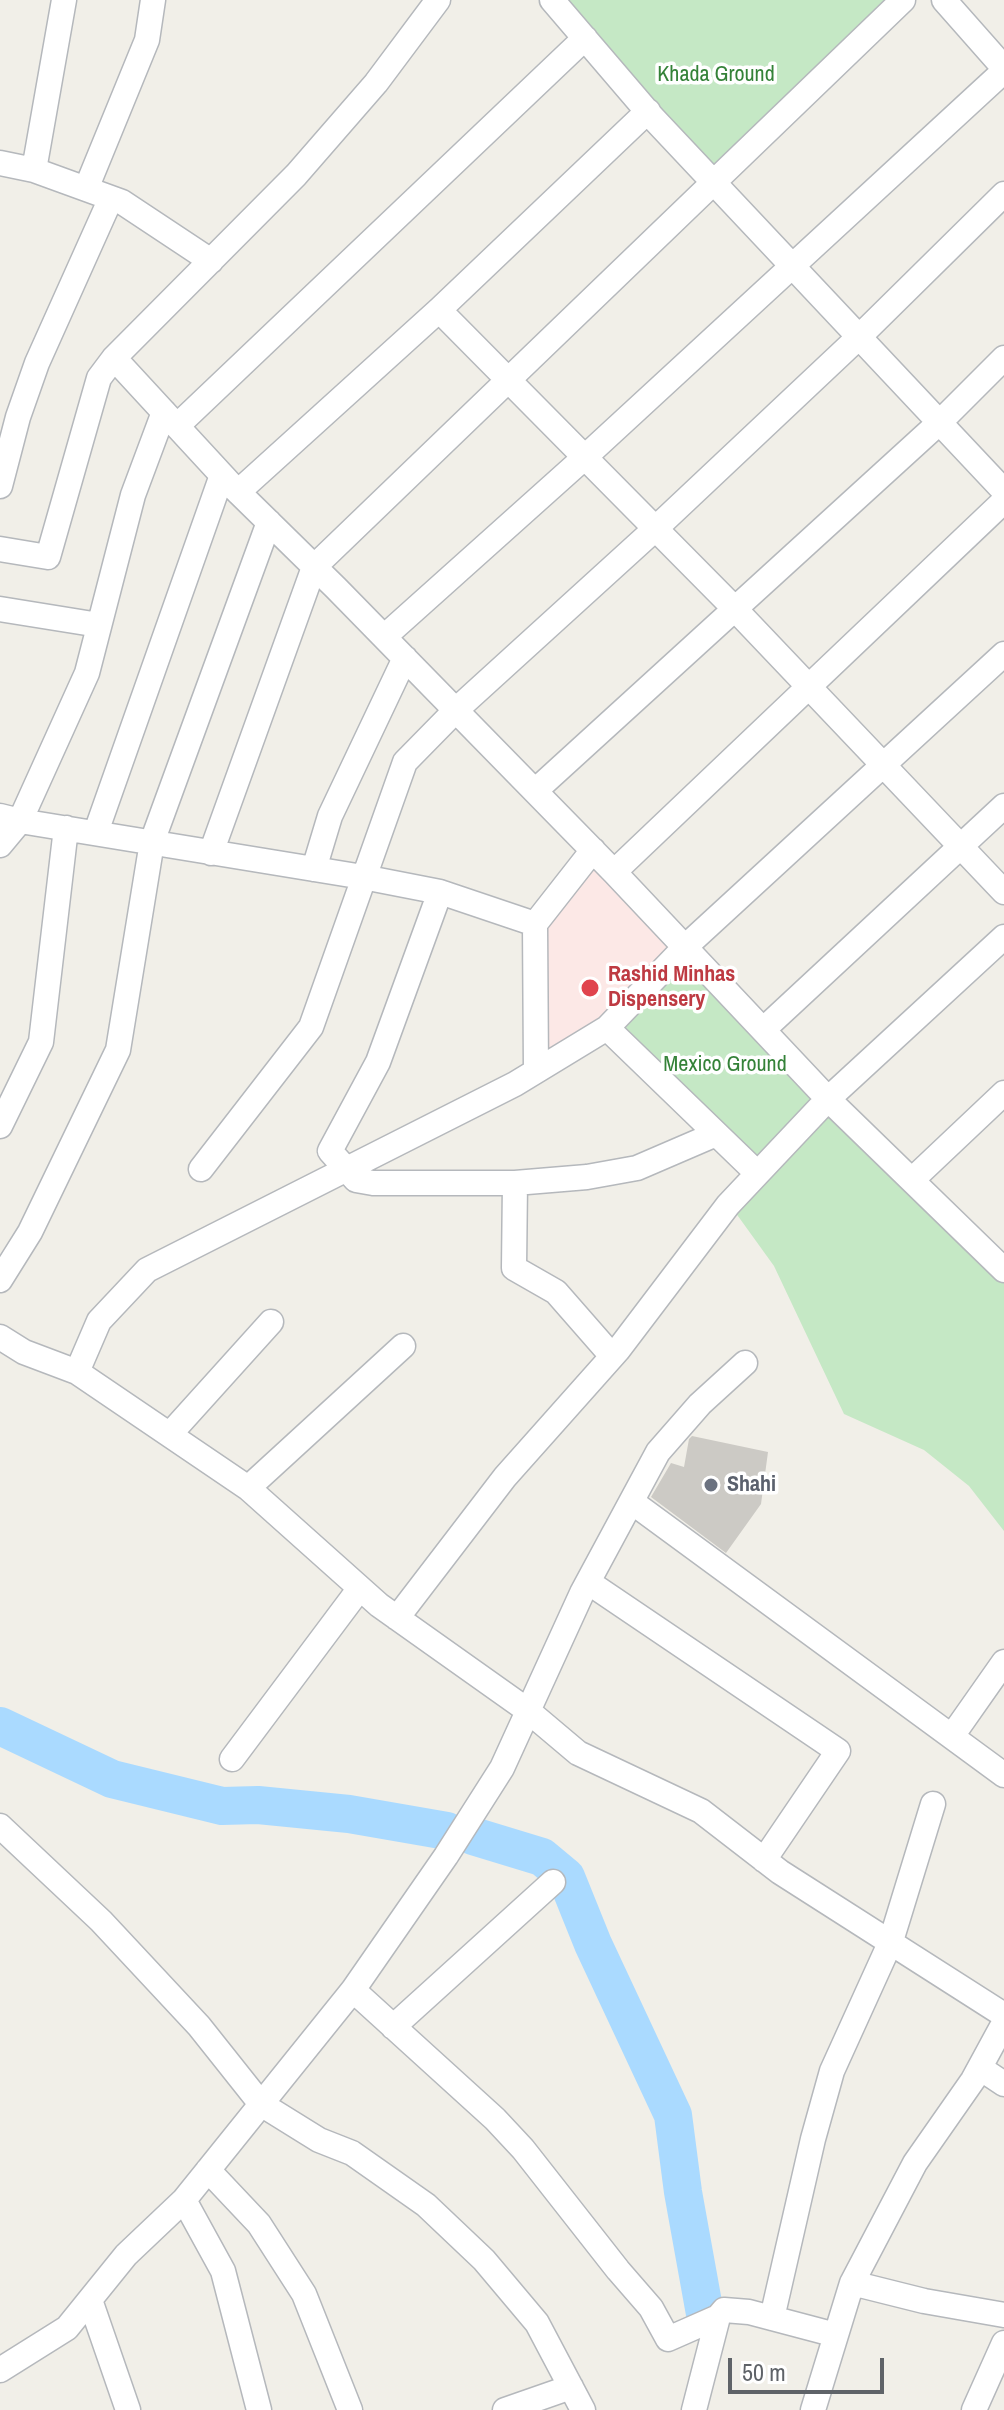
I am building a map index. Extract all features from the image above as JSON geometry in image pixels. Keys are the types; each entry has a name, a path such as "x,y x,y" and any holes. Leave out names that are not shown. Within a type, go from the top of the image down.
{"street":[{"path":"34,170 64,0"},
{"path":"86,189 147,40 153,0"},
{"path":"0,549 48,557 99,378 114,358 306,164 376,83 438,0"},
{"path":"552,0 648,111 1004,491"},
{"path":"211,853 314,567 903,0"},
{"path":"384,637 585,457 1004,69 944,0"},
{"path":"0,845 10,819 87,673 133,495 171,419 585,38"},
{"path":"96,832 230,484 439,310 648,111"},
{"path":"0,163 34,170 122,202 211,261"},
{"path":"201,1169 311,1027 405,762 456,710 860,336 1004,194"},
{"path":"0,486 18,417 37,363 111,198"},
{"path":"439,310 733,607 1004,892"},
{"path":"114,358 230,484 593,850 828,1099 1004,1270"},
{"path":"535,791 733,607 941,421 1004,358"},
{"path":"614,872 1004,501"},
{"path":"0,1280 30,1232 118,1050 152,842 269,522"},
{"path":"0,609 99,625"},
{"path":"77,1372 99,1321 147,1270 515,1084 607,1028 684,948 1004,654"},
{"path":"314,869 330,816 405,658"},
{"path":"764,1029 1004,806"},
{"path":"10,819 440,892 535,924"},
{"path":"0,1126 41,1042 66,828"},
{"path":"536,1071 535,924 593,850"},
{"path":"440,892 378,1062 330,1151 356,1180 373,1183 515,1183 587,1177 637,1168 716,1134"},
{"path":"397,1618 505,1477 612,1356 728,1205 828,1099 1004,937"},
{"path":"607,1028 757,1173"},
{"path":"913,1179 1004,1093"},
{"path":"515,1183 514,1268 556,1292 612,1356"},
{"path":"170,1434 271,1322"},
{"path":"0,1337 24,1352 77,1372 248,1488 397,1618 527,1710 578,1753 701,1811 764,1860 1004,2015"},
{"path":"248,1488 403,1346"},
{"path":"0,2370 67,2328 126,2255 184,2200 353,1990 446,1856 502,1768 588,1582 658,1452 700,1404 745,1363"},
{"path":"632,1502 1004,1775"},
{"path":"588,1582 838,1751 764,1860"},
{"path":"232,1759 360,1588"},
{"path":"952,1736 1004,1662"},
{"path":"772,2318 813,2139 832,2071 891,1941 933,1804"},
{"path":"0,1826 101,1921 199,2026 261,2104 319,2140 352,2153 426,2205 484,2260 537,2323 583,2410"},
{"path":"393,2027 553,1882"},
{"path":"353,1990 495,2119 523,2149 651,2308 668,2339 718,2317 724,2310 749,2312 836,2335"},
{"path":"813,2410 852,2283 915,2163 980,2068 1004,2023"},
{"path":"980,2068 1004,2084"},
{"path":"208,2170 259,2224 304,2294 350,2410"},
{"path":"184,2200 223,2271 259,2410"},
{"path":"852,2283 924,2301 1004,2315"},
{"path":"90,2300 128,2410"},
{"path":"694,2410 718,2317"},
{"path":"974,2410 1004,2343"},
{"path":"519,2408 571,2387"}],"shaded area":[{"name":"Rashid Minhas Dispensery","path":"593,850 682,948 607,1028 536,1071 535,924"}],"green space":[{"name":"Khada Ground","path":"553,0 903,0 716,179"},
{"name":"Mexico Ground","path":"682,948 827,1099 756,1170 611,1024"},
{"path":"828,1101 1004,1271 1004,1531 969,1486 924,1450 844,1414 774,1266 730,1205"}],"building":[{"name":"Shahi","path":"692,1436 768,1452 761,1504 726,1553 651,1497 671,1463 684,1467"}],"waterway":[{"path":"0,1726 112,1779 222,1806 258,1805 349,1814 447,1831"},
{"path":"473,1836 542,1857 566,1877 593,1944 673,2115 705,2314"}],"place":[{"name":"Rashid Minhas Dispensery","path":"590,988"},
{"name":"Shahi","path":"711,1485"}]}
